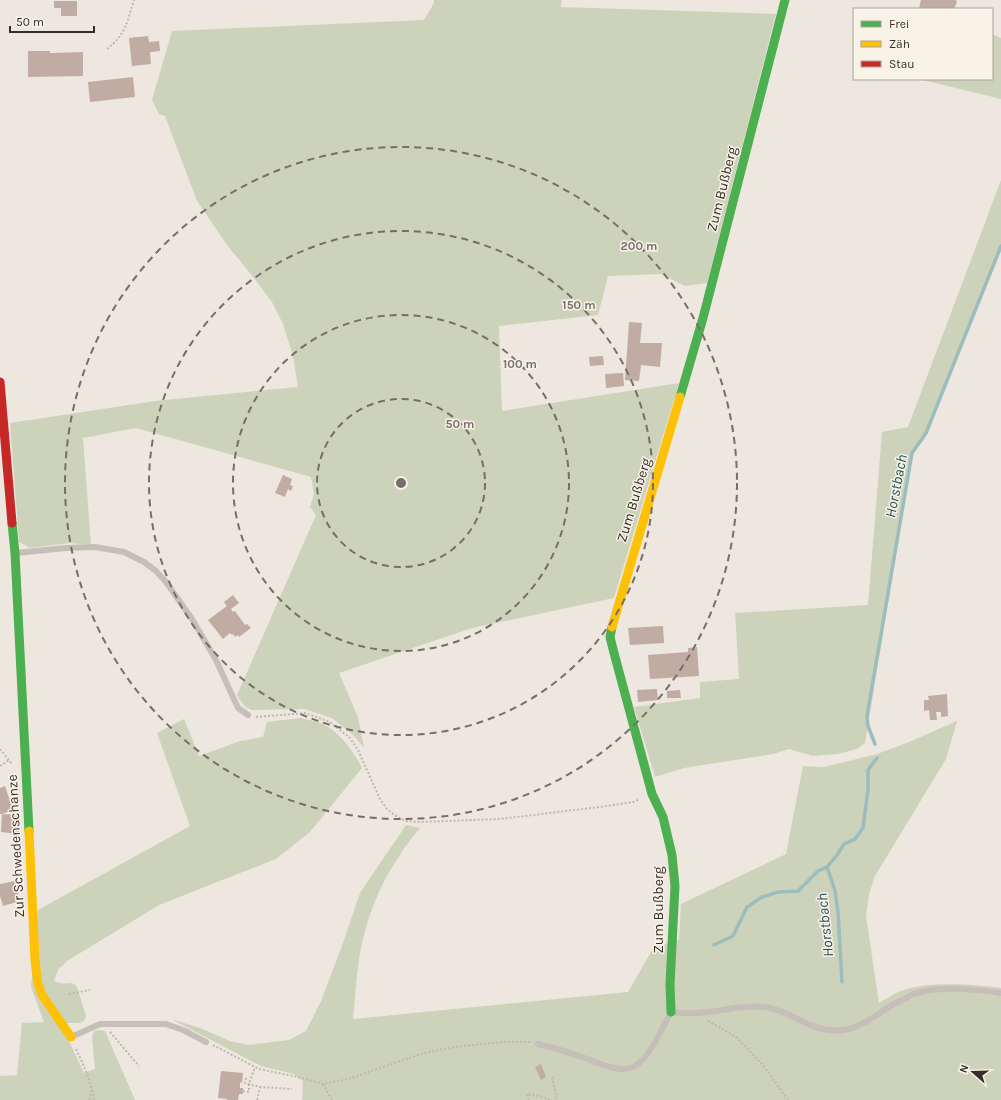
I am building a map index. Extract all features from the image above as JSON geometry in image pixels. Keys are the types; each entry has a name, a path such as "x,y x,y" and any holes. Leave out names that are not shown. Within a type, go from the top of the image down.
{"street":[{"name":"Zum Bußberg","path":"671,1012 670,984 676,886 672,855 663,817 652,794 610,637 613,622 703,318 784,0"},
{"name":"Zur Schwedenschanze","path":"0,382 15,553 35,961 38,984 42,995 71,1037"}],"lane":[{"path":"15,553 58,548 95,547 124,552 144,562 156,571 166,582 192,619 216,660 238,708 248,715"},
{"path":"538,1044 580,1056 602,1065 617,1068 630,1068 643,1060 671,1012 692,1014 754,1006 766,1007 778,1010 810,1026 831,1031 850,1029 868,1021 915,994 940,989 969,989 1001,993"},
{"path":"71,1037 104,1024 166,1024 183,1030 206,1042"}],"path":[{"path":"107,49 123,34 134,0"},
{"path":"248,715 257,717 305,713 330,722 350,738 358,750 380,799 387,809 406,821 419,822 500,819 633,802 652,794"},
{"path":"0,749 9,760 0,766"},
{"path":"69,994 90,990"},
{"path":"692,1014 736,1037 762,1064 788,1100"},
{"path":"104,1024 139,1066"},
{"path":"71,1037 87,1073 94,1100"},
{"path":"206,1042 255,1067 323,1084 348,1079 424,1053 454,1047 503,1042 538,1044"},
{"path":"243,1091 249,1092 249,1084 255,1067"},
{"path":"552,1077 557,1100"},
{"path":"246,1078 245,1083 260,1087 292,1089"},
{"path":"323,1084 332,1100"},
{"path":"257,1100 260,1087"},
{"path":"89,1100 92,1088"},
{"path":"529,1100 527,1094 551,1100"}],"green space":[{"path":"434,0 562,0 561,7 776,14 707,283 685,286 661,274 608,276 598,315 499,326 502,411 679,383 614,598 472,628 339,673 358,717 364,748 352,734 332,718 304,709 252,710 243,704 237,695 316,515 310,507 314,494 311,477 136,428 83,438 91,545 69,543 30,548 19,542 10,423 155,401 298,387 293,356 283,324 272,302 227,245 197,201 165,116 159,114 152,100 172,31 424,20 434,3"},
{"path":"993,34 1001,38 1001,99 923,80 993,80"},
{"path":"1001,180 1001,251 924,440 913,452 865,743 857,749 838,754 813,756 789,749 773,754 684,768 655,777 634,707 700,698 700,682 739,679 735,613 868,605 882,432 908,427"},
{"path":"301,718 323,724 335,732 341,737 355,755 362,768 310,832 276,859 159,905 67,961 59,968 54,981 59,983 72,983 77,987 86,1016 84,1021 78,1023 67,1023 68,1039 84,1073 95,1069 92,1037 94,1031 105,1031 135,1100 0,1100 0,1076 17,1075 22,1023 44,1022 31,987 38,910 190,826 157,733 184,719 199,756 240,741 263,737 267,722"},
{"path":"957,721 946,759 875,876 869,894 866,916 879,1003 901,991 923,986 950,984 1001,988 1001,1100 302,1100 303,1081 294,1074 261,1066 171,1019 200,1028 230,1041 248,1045 289,1040 306,1031 321,1001 360,893 406,825 420,828 403,850 388,875 378,893 371,912 360,952 353,1019 628,992 654,947 679,940 681,904 786,854 803,766 824,767 877,754"}],"building":[{"path":"921,0 956,0 957,2 954,8 919,8"},
{"path":"54,1 77,1 77,16 61,16 61,8 54,8"},
{"path":"148,36 149,42 159,41 160,51 150,52 151,64 132,66 129,38"},
{"path":"28,51 50,51 50,53 83,52 83,76 28,77"},
{"path":"133,77 135,97 90,102 88,82"},
{"path":"629,322 642,323 640,343 662,343 660,367 641,365 639,381 625,380"},
{"path":"603,356 604,365 590,366 589,357"},
{"path":"623,373 624,386 606,388 605,374"},
{"path":"283,475 292,479 290,485 293,486 291,491 288,489 285,497 275,493"},
{"path":"233,595 239,603 231,609 233,612 235,611 245,625 247,624 251,628 239,637 238,635 235,637 230,633 223,639 208,620 227,606 224,602"},
{"path":"663,626 664,643 630,645 628,628"},
{"path":"697,647 699,676 650,679 648,655 688,652 688,648"},
{"path":"657,689 658,700 638,702 637,690"},
{"path":"680,690 681,698 667,698 667,691"},
{"path":"947,694 948,716 941,717 941,712 936,712 937,720 930,720 929,710 924,711 924,700 929,700 928,696"},
{"path":"5,786 13,810 0,814 0,788"},
{"path":"2,814 20,815 19,834 1,832"},
{"path":"15,881 20,901 3,906 0,896 0,884"},
{"path":"541,1064 546,1077 541,1080 535,1067"},
{"path":"221,1071 243,1073 240,1088 243,1088 243,1094 239,1094 238,1100 218,1098"}],"waterway":[{"name":"Horstbach","path":"875,744 868,726 867,716 912,453 926,433 1001,246"},
{"name":"Horstbach","path":"714,945 733,936 747,907 762,897 778,892 798,891 818,871 827,867 844,844 855,839 863,828 868,789 868,770 877,758"},
{"name":"Horstbach","path":"827,867 835,891 838,912 842,982"}],"traffic: fast":[{"path":"680,397 703,318 785,0"},
{"path":"12,523 15,553 29,831"},
{"path":"612,627 610,637 614,653 652,794 663,817 672,855 675,886 670,984 671,1012"}],"traffic: slow":[{"path":"612,627 680,397"},
{"path":"29,831 35,961 38,984 42,995 71,1037"}],"traffic: jam":[{"path":"0,382 12,523"}]}
